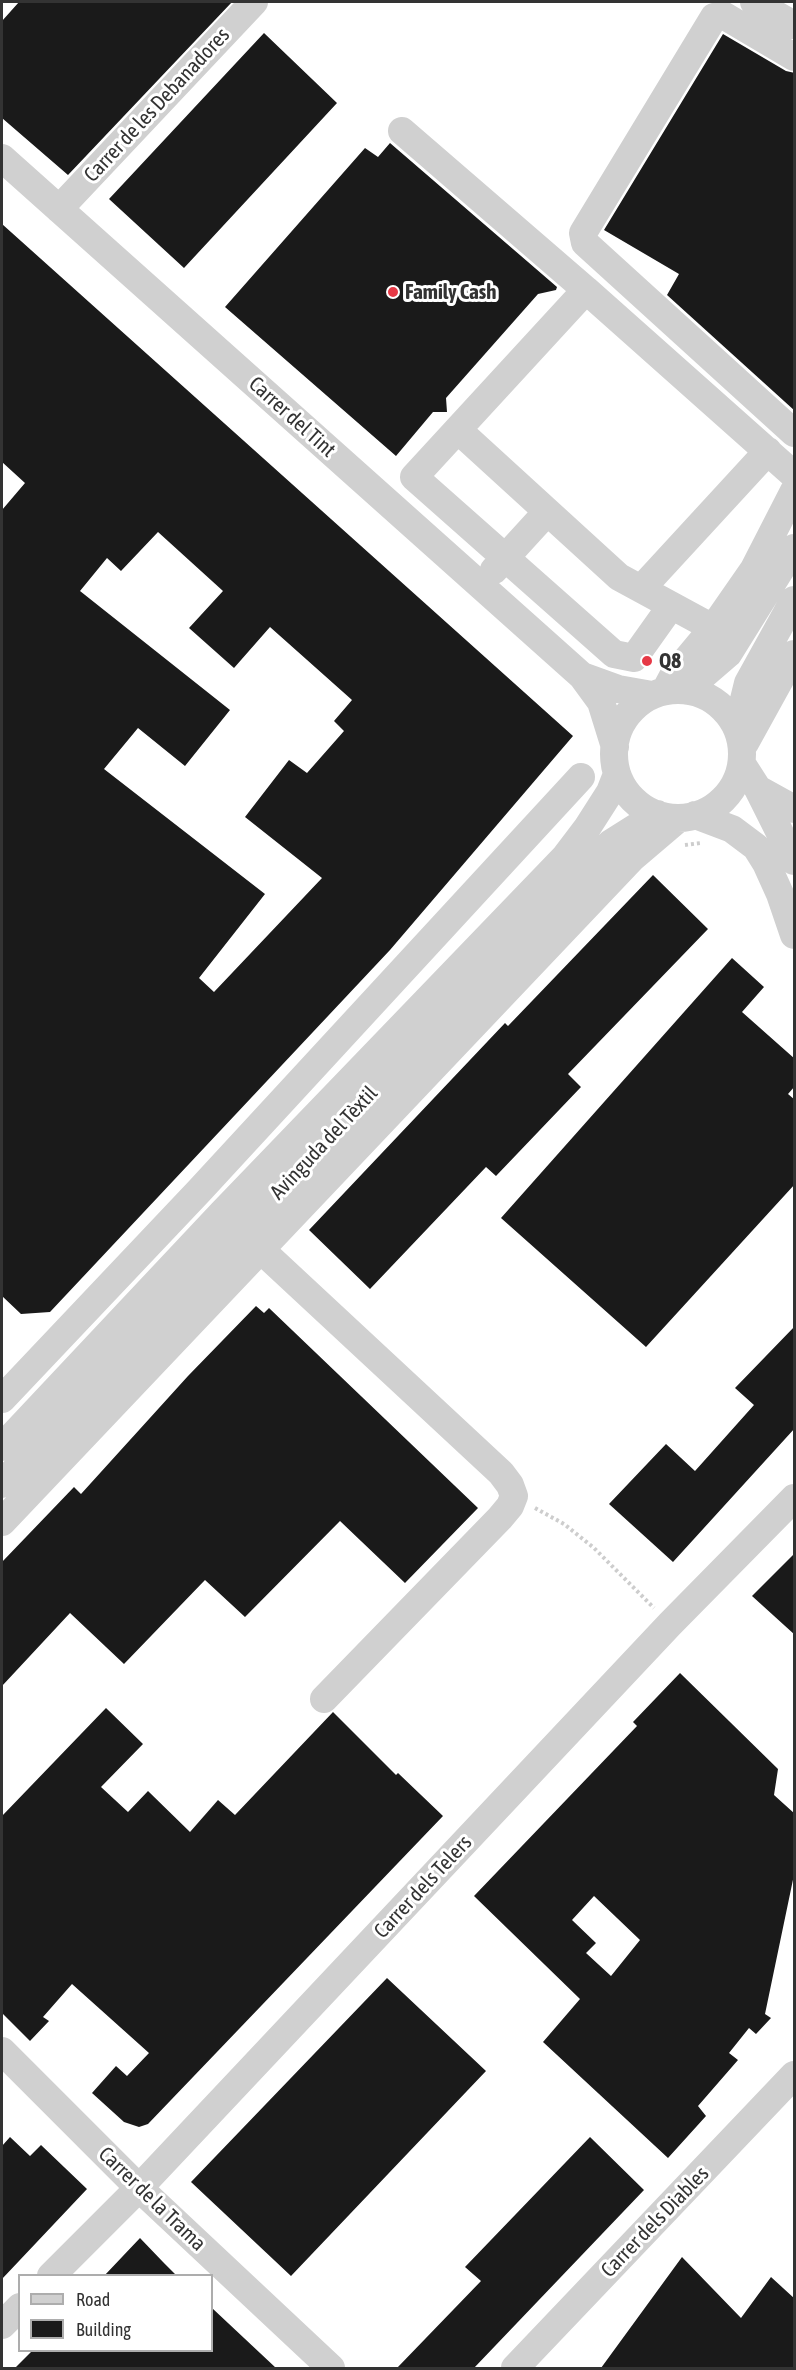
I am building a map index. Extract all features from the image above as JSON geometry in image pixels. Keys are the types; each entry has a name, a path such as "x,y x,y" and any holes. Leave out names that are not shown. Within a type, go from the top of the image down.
{"street":[{"name":"Carrer de les Debanadores","path":"59,209 254,2"},
{"path":"754,2 795,25"},
{"path":"795,57 723,15 714,16 583,233 585,243 795,433"},
{"path":"402,131 795,475"},
{"name":"Carrer del Tint","path":"2,158 582,676"},
{"path":"586,290 414,477 614,654 634,658 671,606"},
{"path":"458,430 619,577 713,628"},
{"path":"641,589 768,451"},
{"path":"666,692 673,676 713,628 754,569 795,491"},
{"path":"480,585 547,512"},
{"path":"616,760 618,731 626,716 638,704 699,679 728,654 795,548"},
{"path":"2,1522 632,858 677,816 712,808 726,797 736,782 748,683 795,600"},
{"path":"740,747 795,654"},
{"path":"582,676 618,689 699,693 715,701 728,713 758,789 795,861"},
{"path":"582,676 601,702 616,760 633,799 644,808 732,829 756,847 766,862 795,935"},
{"name":"Avinguda del Tèxtil","path":"2,1447 222,1213 565,857 610,792 616,760"},
{"path":"2,1399 199,1191 580,777"},
{"path":"758,789 795,809"},
{"name":"Avinguda del Tèxtil","path":"2,1484 579,874 611,843 677,816"},
{"path":"199,1191 222,1213"},
{"path":"260,1248 501,1473 510,1485 514,1496 510,1506 500,1518 324,1699"},
{"name":"Carrer dels Telers","path":"53,2274 139,2188 670,1624 795,1498"},
{"name":"Carrer de la Trama","path":"2,2051 139,2188 332,2368"},
{"name":"Carrer dels Diables","path":"515,2368 795,2075"},
{"path":"2,2325 18,2309"}],"path":[{"path":"514,1496 564,1524 594,1548 670,1624"}],"building":[{"path":"19,2 232,2 68,175 2,118 2,21"},
{"path":"264,33 337,103 184,268 109,199"},
{"path":"723,34 786,71 795,73 795,411 667,295 679,274 604,230"},
{"path":"390,143 557,287 556,290 538,294 446,398 447,412 433,412 396,456 225,307 365,148 378,157"},
{"path":"2,224 573,736 390,950 50,1312 21,1314 2,1296 2,510 25,483 2,462","holes":["158,532 223,591 189,628 234,668 270,627 352,700 334,721 344,731 307,773 289,760 245,817 322,878 214,992 199,978 265,894 104,769 138,728 185,766 230,710 80,591 107,558 121,571"]},
{"path":"653,875 708,929 568,1074 581,1087 496,1176 486,1167 370,1289 309,1230 505,1023 508,1026"},
{"path":"732,958 764,987 742,1012 795,1059 795,1086 788,1094 795,1100 795,1184 646,1347 501,1218"},
{"path":"256,1306 264,1313 269,1308 478,1508 405,1583 340,1521 245,1617 205,1580 124,1664 70,1613 2,1686 2,1562 74,1487 81,1494 188,1376"},
{"path":"795,1326 795,1428 673,1562 609,1504 666,1444 695,1471 754,1405 735,1388"},
{"path":"795,1553 795,1635 752,1596"},
{"path":"680,1673 778,1769 774,1795 795,1814 795,1870 765,2014 771,2018 756,2034 749,2028 729,2053 738,2060 698,2106 706,2116 668,2158 543,2042 580,1999 474,1896 637,1726 633,1722","holes":["594,1896 640,1940 611,1976 586,1953 596,1943 572,1920"]},
{"path":"106,1708 143,1744 101,1787 128,1812 148,1791 190,1832 218,1800 235,1815 333,1712 396,1775 398,1773 443,1816 148,2124 139,2127 124,2122 92,2093 116,2066 127,2076 149,2053 72,1984 43,2017 49,2021 30,2041 2,2013 2,1816"},
{"path":"387,1978 486,2071 291,2276 191,2182"},
{"path":"10,2137 30,2156 41,2145 87,2189 2,2279 2,2146"},
{"path":"590,2137 644,2190 474,2368 397,2368 481,2281 465,2267"},
{"path":"140,2238 175,2274 106,2274"},
{"path":"682,2257 741,2318 771,2277 795,2299 795,2368 601,2368"},
{"path":"213,2309 276,2368 15,2368 31,2352 213,2352"}],"place":[{"name":"Family Cash","path":"393,292"},
{"name":"Q8","path":"647,661"}]}
